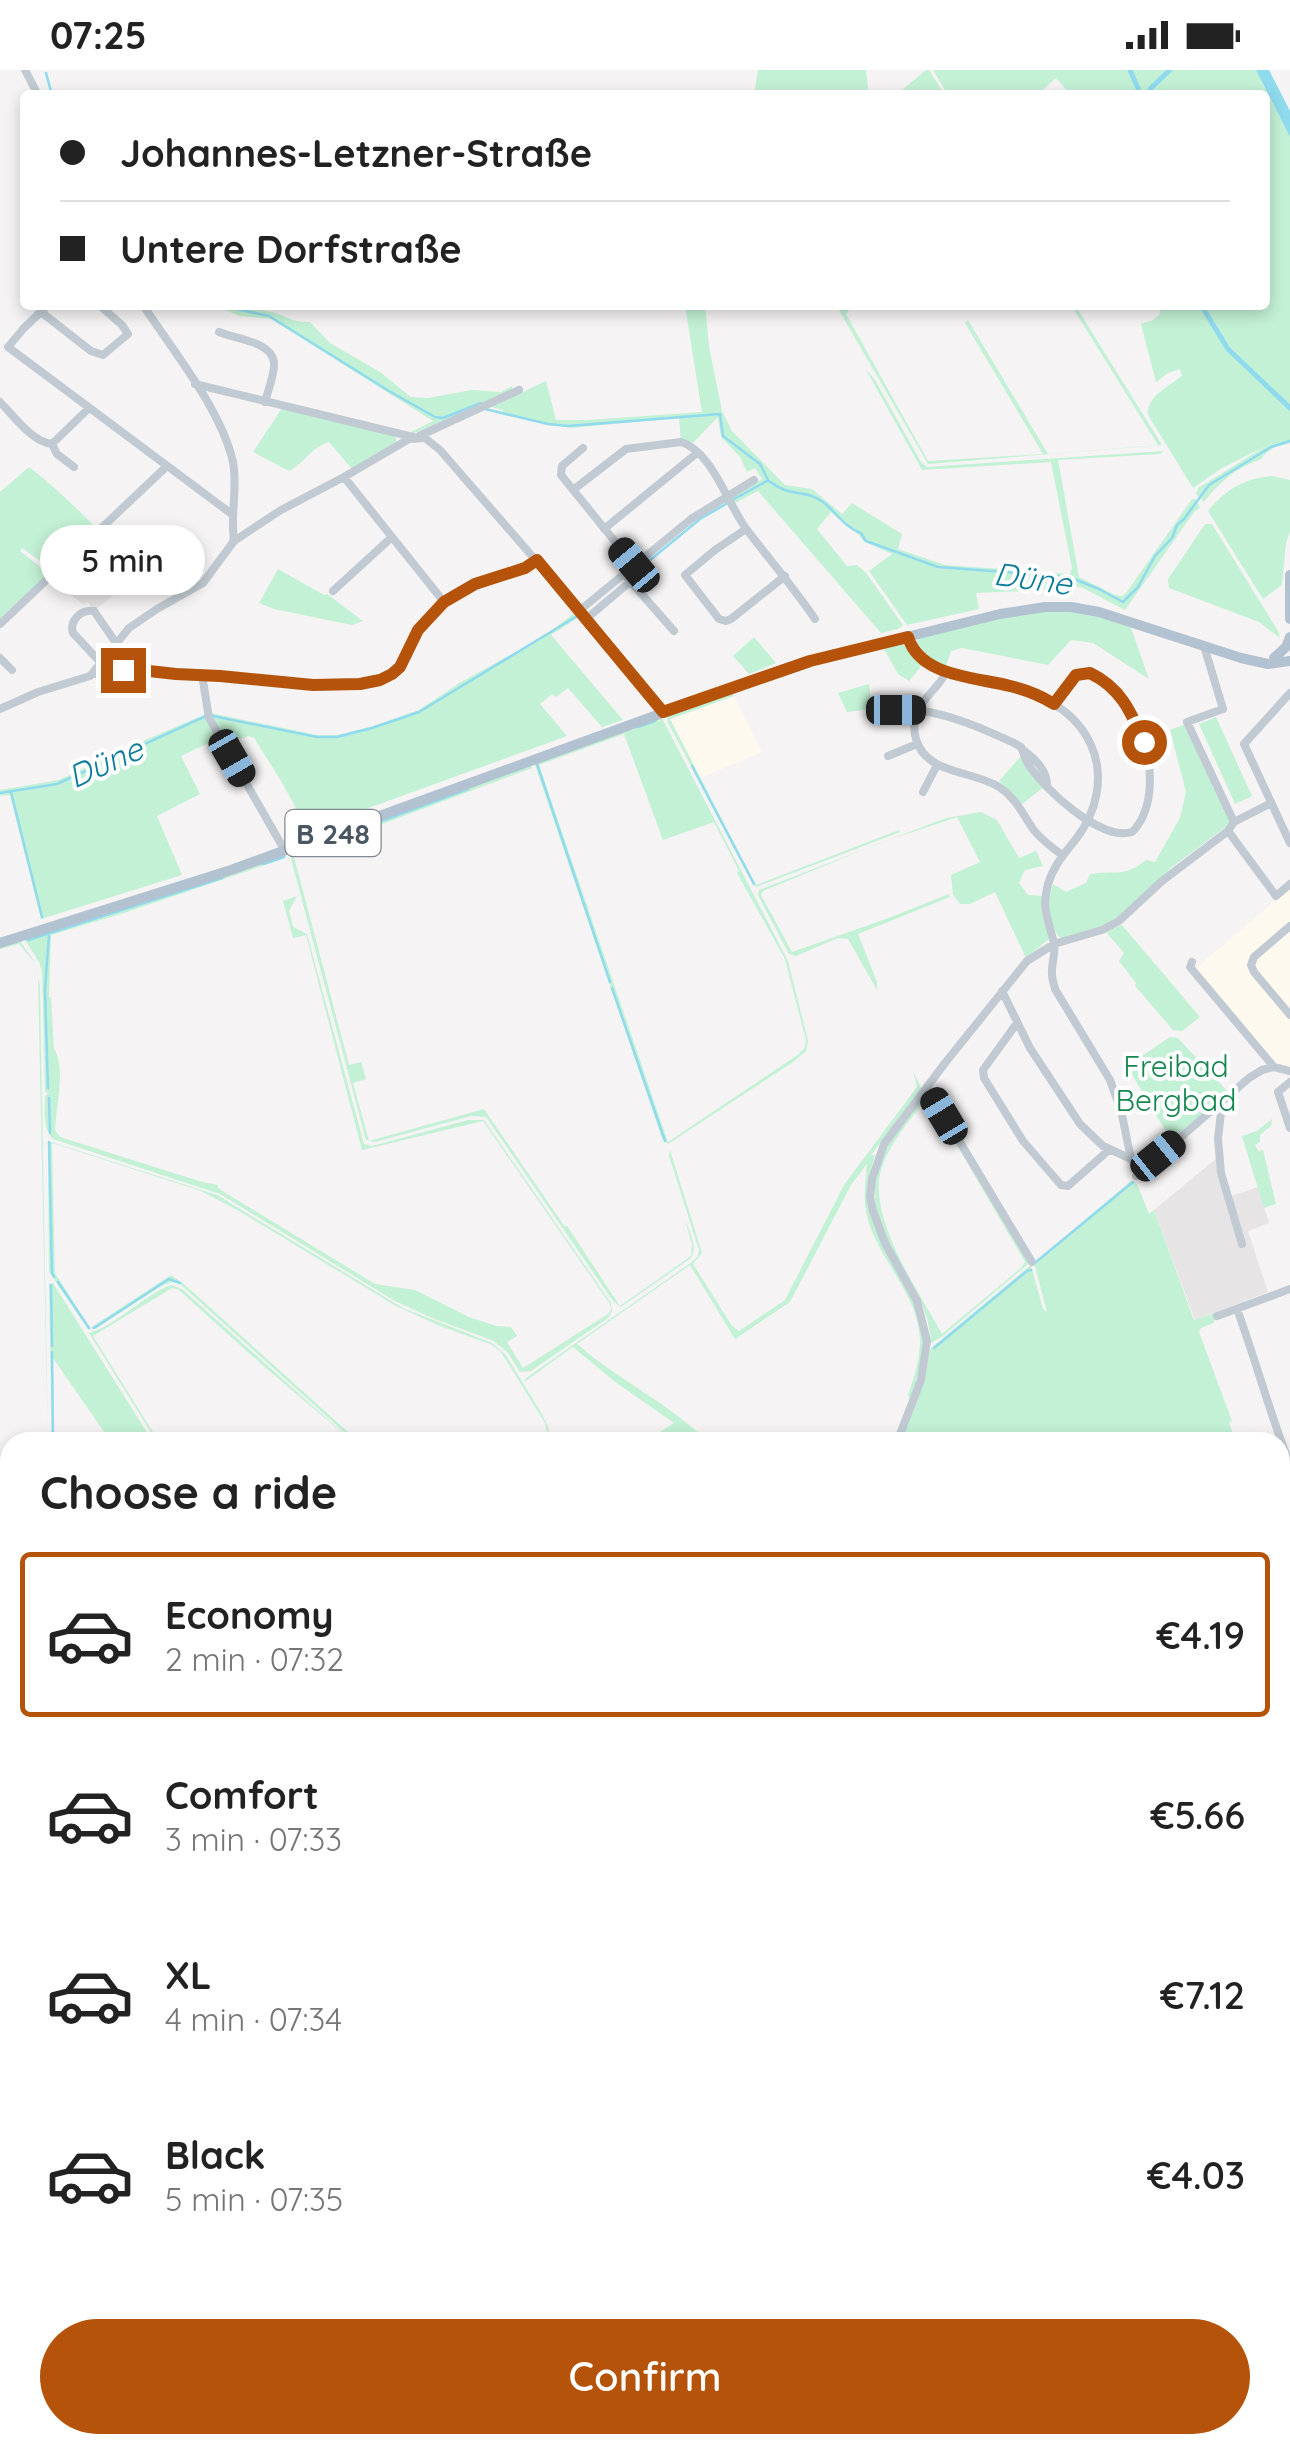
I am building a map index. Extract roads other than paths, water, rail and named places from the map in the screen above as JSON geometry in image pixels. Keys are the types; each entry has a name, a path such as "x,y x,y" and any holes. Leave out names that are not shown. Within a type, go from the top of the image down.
{"main road":[{"path":"1290,575 1290,618"},
{"name":"B 248","path":"0,941 215,876 810,661 1000,614 1045,606 1085,609 1259,662 1273,664 1290,658"},
{"path":"1274,658 1286,647 1290,636"},
{"name":"B 248","path":"1259,662 1290,658"}],"street":[{"path":"43,310 8,348 232,515"},
{"path":"47,310 101,356 128,334 105,310"},
{"path":"146,310 216,420 231,456 234,541"},
{"path":"220,332 260,346 272,355 274,366 264,402"},
{"path":"195,384 430,440 537,560 663,712"},
{"path":"0,710 38,692 93,674 141,618 203,583 234,541 282,510 416,437 519,390"},
{"path":"0,402 41,442 52,444"},
{"path":"52,444 89,408"},
{"path":"52,444 57,454 74,467"},
{"path":"573,490 628,448 688,444 712,471 746,528 815,619"},
{"path":"583,448 560,469 561,475 634,565"},
{"path":"604,528 698,453"},
{"path":"0,624 166,467"},
{"path":"344,477 444,602"},
{"path":"583,615 628,577 634,565 691,519 754,480"},
{"path":"685,576 746,528"},
{"path":"333,591 392,537"},
{"path":"93,674 140,670 313,685 380,680 400,667 418,630 444,602 475,584 525,568 537,560"},
{"path":"676,565 720,619 726,621 785,576"},
{"path":"628,577 674,631"},
{"path":"101,663 82,646 72,630 78,616 92,610 116,643"},
{"path":"908,637 912,649 923,660 946,672 1025,690 1054,704 1084,732 1096,758 1096,803 1078,837 1054,867 1045,898 1045,915 1054,944 1051,973 1055,989 1110,1080 1138,1173 1254,1075 1274,1067 1290,1071"},
{"path":"1204,646 1223,709 1187,722 1234,822"},
{"path":"0,658 12,670"},
{"path":"946,672 941,684 918,710 914,728 917,744 938,765 1004,790 1021,807 1037,834 1062,855"},
{"path":"874,710 918,710 986,730 1021,747 1026,760 1048,785 1088,820 1121,834 1136,830 1150,788 1149,758 1126,702 1112,686 1086,672 1076,675 1054,704"},
{"path":"202,676 208,718 285,851"},
{"path":"1290,693 1244,744 1290,843"},
{"path":"888,756 917,744"},
{"path":"923,792 938,765"},
{"path":"901,1432 921,1380 927,1341 917,1301 875,1220 870,1190 884,1144 1027,961 1054,944 1120,921 1234,822 1271,803"},
{"path":"1228,831 1276,896 1290,884"},
{"path":"1290,926 1254,957 1251,965 1290,1015"},
{"path":"1192,962 1190,967 1274,1067"},
{"path":"1002,991 1030,1048 1080,1124 1109,1150 1131,1159"},
{"path":"1017,1023 983,1070 984,1078 1023,1141 1062,1185 1068,1186 1109,1150"},
{"path":"1290,1082 1278,1092 1290,1128"},
{"path":"926,1086 1032,1262"},
{"path":"1222,1102 1218,1139 1221,1173 1242,1244"},
{"path":"1217,1316 1290,1289"},
{"path":"1236,1309 1278,1432"}],"water":[{"path":"1256,70 1269,70 1290,111 1290,137 1270,90 1266,90"}],"waterway":[{"path":"1130,70 1139,90"},
{"path":"1150,90 1170,70"},
{"path":"46,73 51,90"},
{"path":"241,310 269,316 435,417 443,418 481,403 485,409 568,426 720,414 723,436 760,464 768,480"},
{"path":"1204,310 1228,349 1290,408"},
{"name":"Düne","path":"769,481 784,490 817,498 866,541 938,567 1069,577 1123,602 1138,587 1155,556 1209,485 1271,447 1290,441"},
{"name":"Düne","path":"734,499 767,481"},
{"name":"Düne","path":"632,575 700,519 726,504"},
{"name":"Düne","path":"213,716 317,737 337,737 372,728 419,712 577,616"},
{"name":"Düne","path":"0,793 57,784 206,716"},
{"path":"638,727 655,721"},
{"path":"537,764 610,982"},
{"path":"692,766 754,884"},
{"path":"292,854 468,789"},
{"path":"11,792 42,917"},
{"path":"263,864 284,857"},
{"path":"28,940 222,878"},
{"path":"48,1088 45,989 49,935"},
{"path":"612,988 665,1141"},
{"path":"49,1098 50,1133"},
{"path":"49,1142 54,1277"},
{"path":"1036,1262 1133,1182"},
{"path":"934,1348 1031,1270"},
{"path":"94,1328 169,1279 180,1283"},
{"path":"58,1282 89,1328"},
{"path":"51,1285 52,1346"},
{"path":"52,1352 53,1432"}],"park label":[{"name":"Freibad Bergbad","path":"1176,1083"}]}
